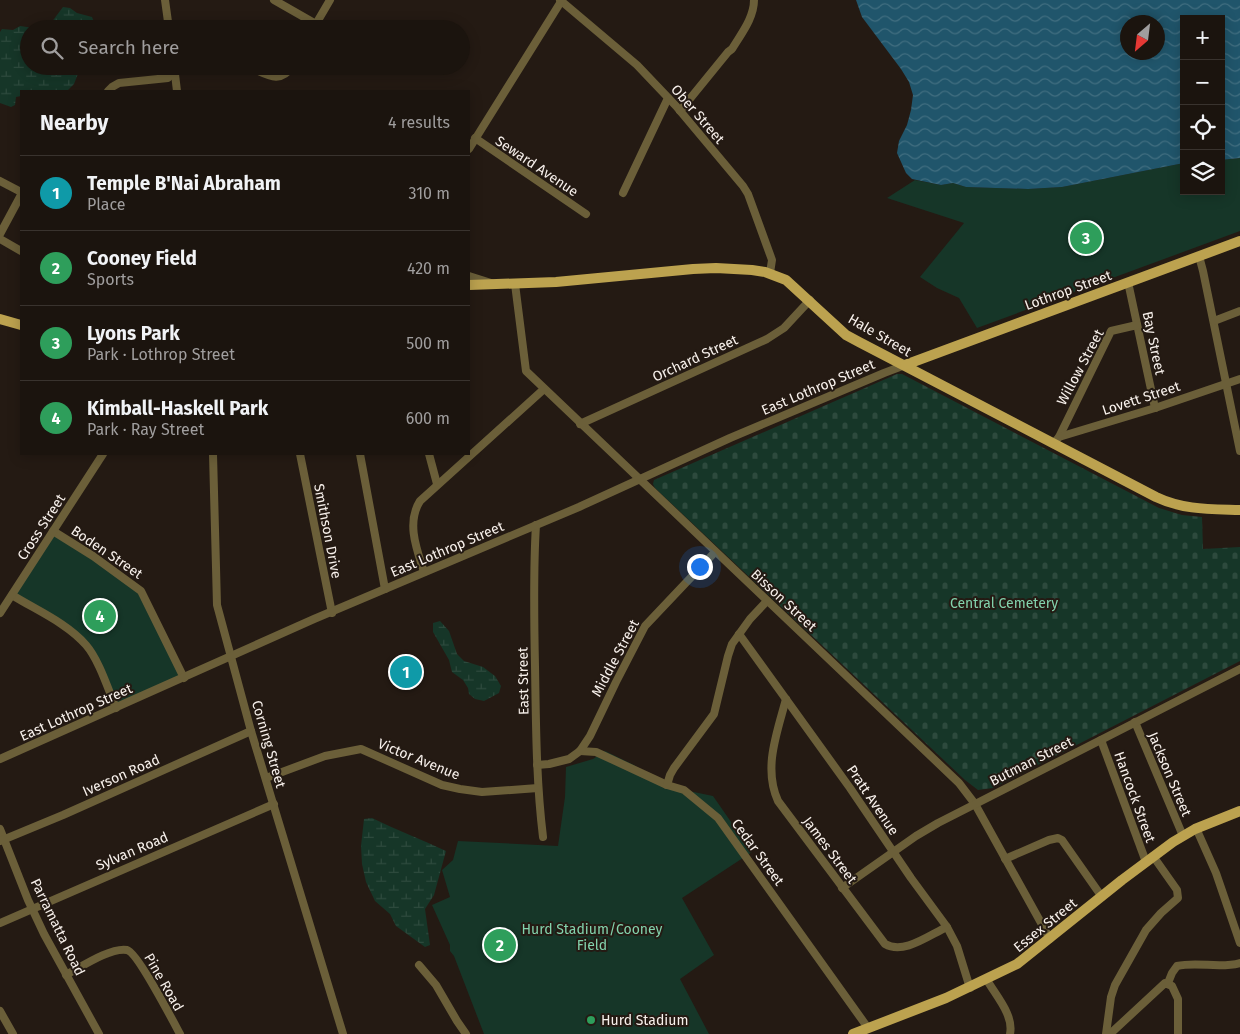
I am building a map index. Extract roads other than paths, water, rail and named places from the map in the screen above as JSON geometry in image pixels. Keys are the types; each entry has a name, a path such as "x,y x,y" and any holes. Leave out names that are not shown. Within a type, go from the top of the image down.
{"main road":[{"name":"Lothrop Street","path":"905,365 1240,241"},
{"name":"Hale Street","path":"470,285 515,284 704,268 743,269 770,273 786,280 846,335 883,356 905,365 1056,441 1171,504 1202,509 1240,510"},
{"path":"0,320 20,325"},
{"name":"Essex Street","path":"853,1034 970,988 1017,964 1150,859 1183,836 1196,828 1240,811"}],"street":[{"path":"165,0 168,20"},
{"path":"274,0 306,20"},
{"path":"318,20 330,0"},
{"path":"470,147 561,0"},
{"name":"Ober Street","path":"561,0 616,46 668,98 748,193 772,260 770,273"},
{"path":"680,111 728,52 732,50 749,21 754,8 754,0"},
{"path":"109,90 119,83 168,78 170,75"},
{"path":"175,75 177,90"},
{"path":"272,75 278,77 285,75"},
{"path":"623,193 668,98"},
{"name":"Seward Avenue","path":"475,138 586,214"},
{"path":"0,181 20,193"},
{"path":"0,234 20,196"},
{"path":"0,239 20,250"},
{"path":"1199,256 1240,451"},
{"name":"Hale Street","path":"470,276 492,284"},
{"name":"Bay Street","path":"1128,282 1155,408"},
{"name":"Bisson Street","path":"515,284 526,371 959,782 975,804 1050,938"},
{"name":"Orchard Street","path":"580,424 767,339 784,328 810,300"},
{"path":"1214,321 1240,311"},
{"name":"Willow Street","path":"1056,441 1111,331 1137,325"},
{"name":"East Lothrop Street","path":"0,759 332,612 639,480 730,438 905,365"},
{"name":"Lovett Street","path":"1056,441 1240,379"},
{"path":"424,572 412,518 415,508 438,484 544,389"},
{"name":"Cross Street","path":"0,613 102,455"},
{"name":"Corning Street","path":"213,455 216,592 221,622 343,1034"},
{"name":"Smithson Drive","path":"300,455 332,612"},
{"path":"360,455 385,589"},
{"path":"429,455 438,484"},
{"name":"East Street","path":"536,525 534,563 537,765 543,837"},
{"name":"Boden Street","path":"53,531 142,591 184,678"},
{"name":"Middle Street","path":"580,751 590,736 646,626 715,552"},
{"path":"12,595 56,622 86,645 95,660 116,708"},
{"path":"667,785 670,775 714,714 732,644 750,619 767,601"},
{"name":"Pratt Avenue","path":"740,634 947,927 957,946 970,988"},
{"name":"Butman Street","path":"842,888 916,836 1240,669"},
{"name":"James Street","path":"786,699 770,768 773,790 778,801 885,944 892,948 903,947 947,927"},
{"name":"Jackson Street","path":"1134,722 1183,836"},
{"name":"Iverson Road","path":"2,840 252,731"},
{"name":"Hancock Street","path":"1101,740 1150,859 1177,890 1178,898 1146,930 1119,977 1111,997 1106,1034"},
{"name":"Victor Avenue","path":"266,778 326,756 361,749 442,785 460,789 482,792 538,788"},
{"path":"537,765 569,759 580,751"},
{"name":"Cedar Street","path":"580,751 596,752 667,785 684,790 718,818 868,1028"},
{"name":"Sylvan Road","path":"0,923 274,804"},
{"path":"1196,828 1216,873 1240,943"},
{"name":"Parramatta Road","path":"0,829 2,840 32,909 99,1034"},
{"path":"1005,859 1058,838 1062,840 1102,897"},
{"name":"Pine Road","path":"66,975 116,950 131,952 140,964 180,1034"},
{"path":"1110,1034 1165,983 1168,983 1177,966 1188,963 1228,966 1240,963"},
{"path":"420,965 436,985 466,1034"},
{"path":"987,980 1008,1015 1011,1024 1010,1034"},
{"path":"1168,983 1175,990 1178,999 1178,1034"},
{"path":"0,1011 12,1034"}],"water":[{"path":"856,0 1240,0 1240,158 1225,160 1225,15 1180,15 1180,164 1062,187 1028,189 966,187 953,183 941,185 912,179 906,173 897,153 899,141 907,125 913,95 909,82 862,17"}],"place":[{"name":"Lyons Park","path":"1086,238"},
{"name":"Kimball-Haskell Park","path":"100,616"},
{"name":"Temple B'Nai Abraham","path":"406,672"},
{"name":"Cooney Field","path":"500,945"},
{"name":"Hurd Stadium","path":"591,1020"}],"park label":[{"name":"Central Cemetery","path":"1004,603"},
{"name":"Hurd Stadium/Cooney Field","path":"592,938"}]}
